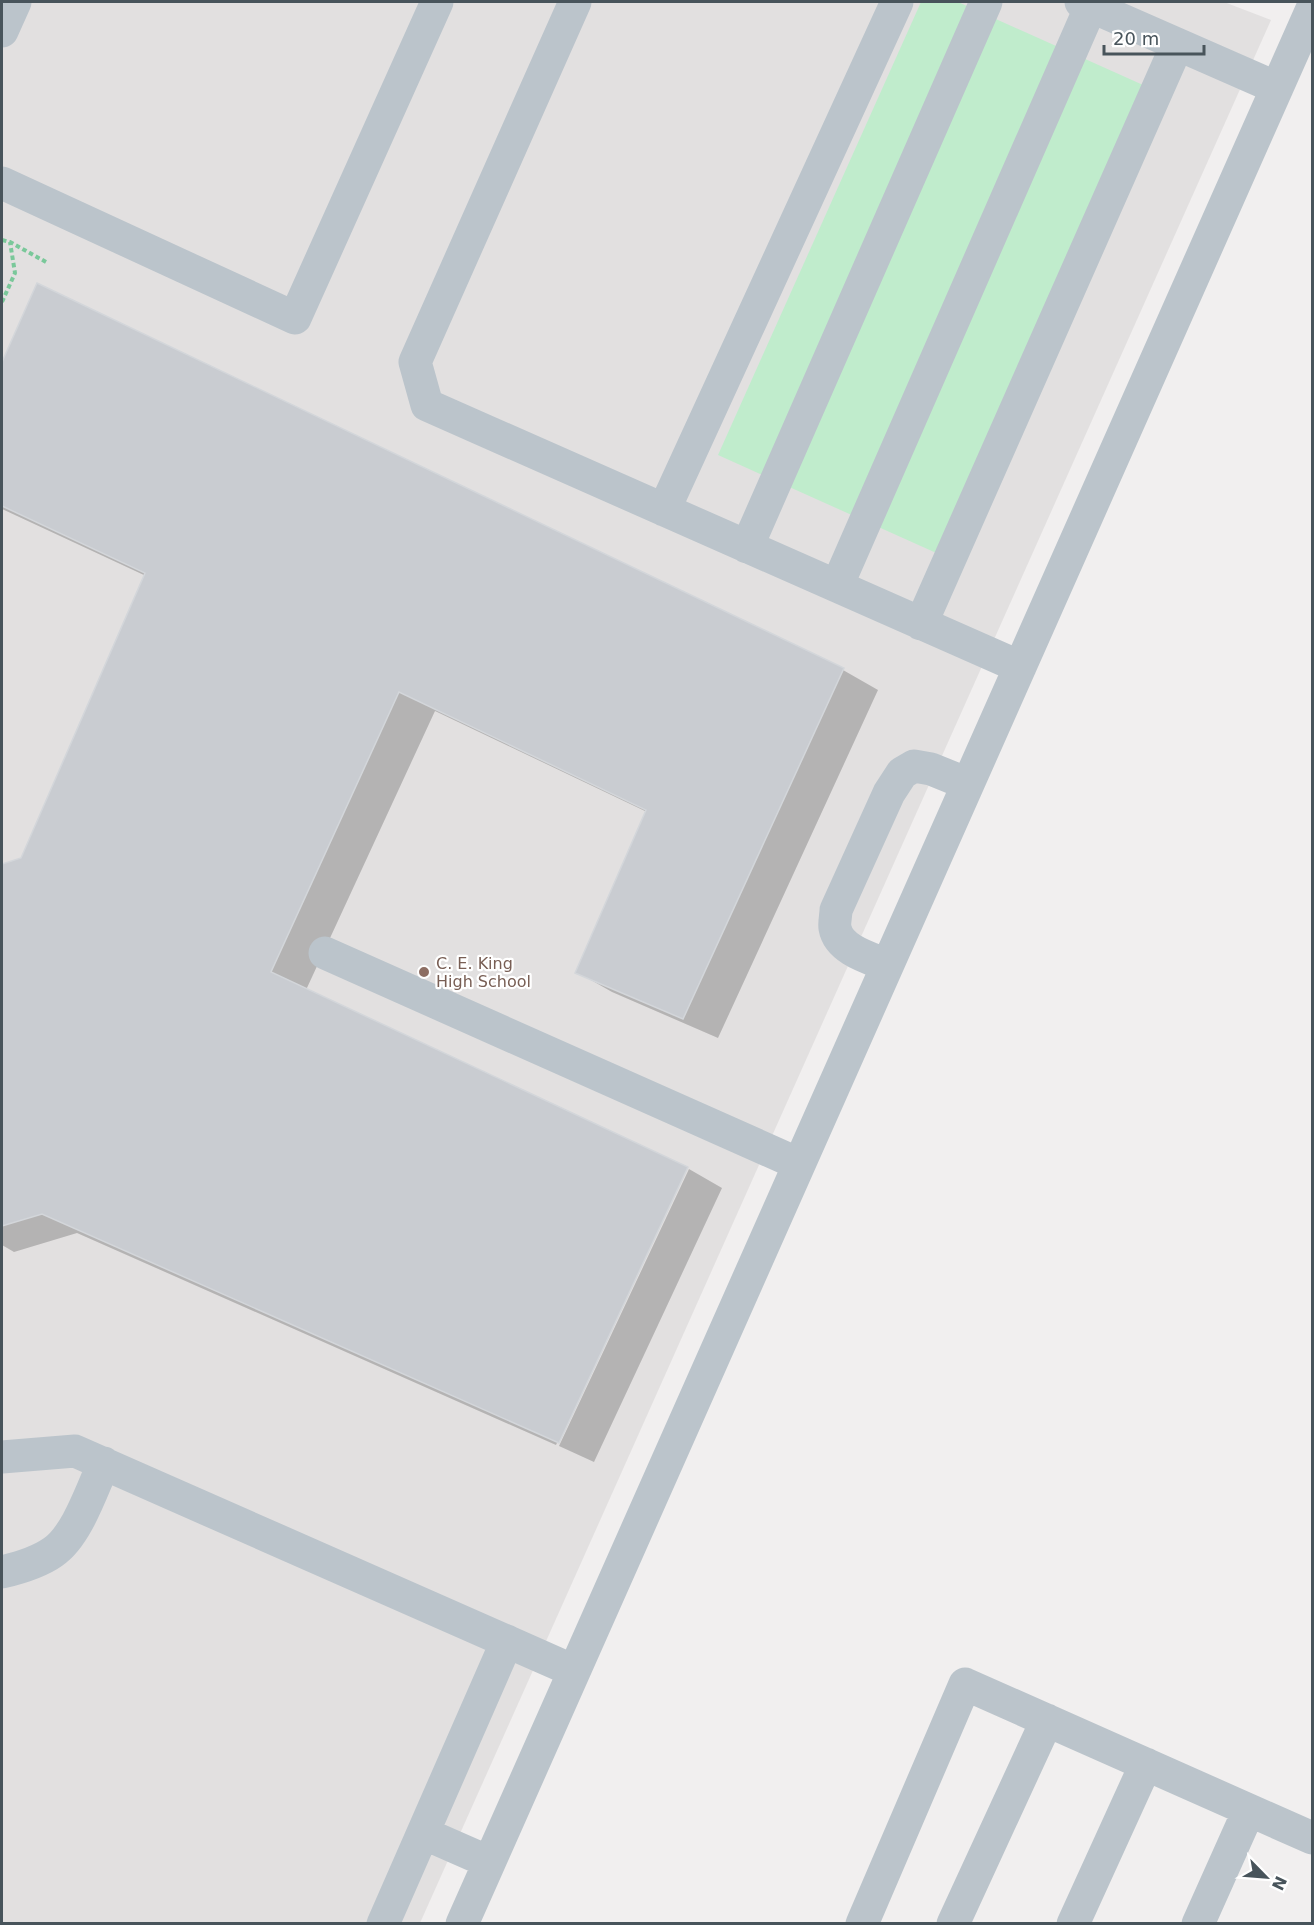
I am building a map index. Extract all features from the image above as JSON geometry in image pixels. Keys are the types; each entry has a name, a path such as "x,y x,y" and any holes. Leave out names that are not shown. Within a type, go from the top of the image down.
{"lane":[{"path":"2,31 15,2"},
{"path":"2,183 295,318 437,2"},
{"path":"575,2 415,362 426,405 1020,667"},
{"path":"664,510 897,2"},
{"path":"747,547 986,2"},
{"path":"837,586 1086,4 1277,88"},
{"path":"462,1923 1312,9"},
{"path":"921,624 1177,45"},
{"path":"887,965 842,943 835,928 836,910 888,793 902,773 914,766 931,769 968,784"},
{"path":"325,953 799,1164"},
{"path":"2,1457 75,1451 574,1671"},
{"path":"2,1572 17,1569 54,1551 71,1533 104,1464"},
{"path":"384,1923 507,1641"},
{"path":"862,1923 966,1684 1312,1838"},
{"path":"953,1923 1047,1720"},
{"path":"1073,1923 1146,1764"},
{"path":"1198,1923 1250,1810"},
{"path":"423,1833 489,1862"}],"path":[{"path":"2,240 46,262"},
{"path":"2,302 15,273 10,242"}],"shaded area":[{"name":"C. E. King High School","path":"2,2 1224,2 1271,20 420,1923 2,1924"}],"green space":[{"path":"921,2 958,2 1152,89 943,556 718,455"}],"building":[{"path":"37,283 844,668 683,1019 575,973 646,810 399,692 271,972 688,1167 559,1443 42,1214 2,1226 2,864 21,858 145,573 2,506 2,362"}],"place":[{"name":"C. E. King High School","path":"424,972"}]}
